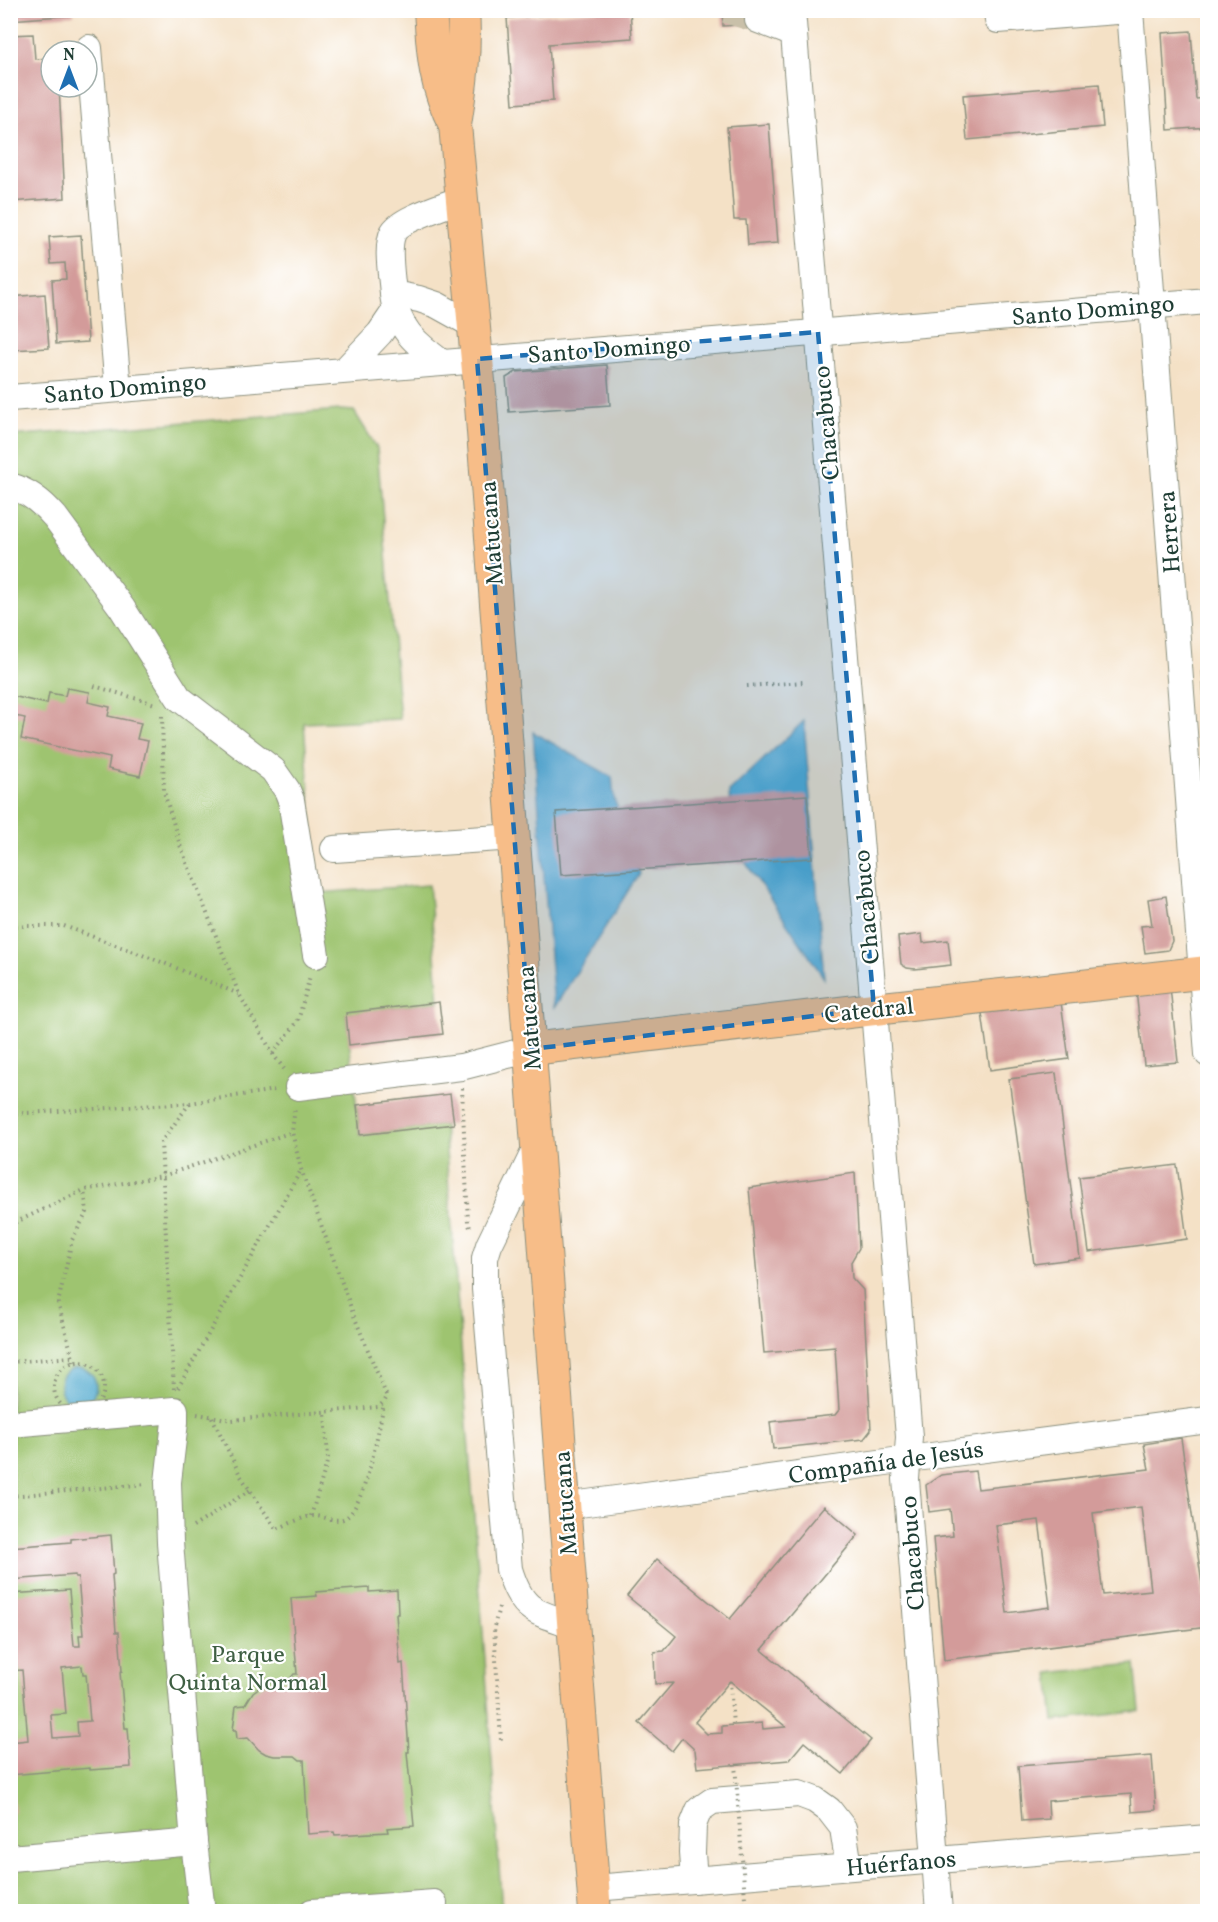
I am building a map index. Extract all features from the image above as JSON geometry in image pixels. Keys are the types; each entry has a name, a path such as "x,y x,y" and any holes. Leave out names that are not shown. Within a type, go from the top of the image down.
{"main road":[{"name":"Matucana","path":"430,10 435,71 446,108 455,125"},
{"name":"Matucana","path":"463,10 464,44 455,125 477,359 515,837 595,1900"},
{"name":"Catedral","path":"531,1049 1205,973"}],"street":[{"path":"997,10 998,20 1130,10"},
{"name":"Herrera","path":"1130,10 1205,973 1208,1053"},
{"path":"758,20 793,22"},
{"name":"Chacabuco","path":"793,22 909,1437 906,1479 935,1860 936,1910"},
{"path":"93,99 118,389"},
{"path":"441,362 407,331 394,303 390,248 393,232 404,223 463,198"},
{"path":"394,303 419,299 437,305 473,325"},
{"name":"Santo Domingo","path":"10,398 1208,301"},
{"path":"345,370 375,339 394,303"},
{"path":"10,486 26,492 44,504 56,517 122,608 179,698 261,760 281,780 291,800 316,955"},
{"path":"334,849 515,837"},
{"path":"298,1087 461,1066 531,1049"},
{"path":"538,1144 494,1232 485,1258 485,1289 509,1569 517,1592 527,1606 539,1613 574,1625"},
{"path":"10,1424 175,1410 168,1482 170,1542 194,1842 202,1911"},
{"name":"Compañía de Jesús","path":"565,1506 908,1458 1208,1420"},
{"path":"694,1880 693,1825 699,1810 712,1802 799,1794 815,1800 829,1810 843,1828 849,1867"},
{"name":"Huérfanos","path":"595,1900 694,1880 1208,1838"},
{"path":"10,1857 194,1842"},
{"path":"312,1911 434,1903"}],"path":[{"path":"747,686 804,682"},
{"path":"10,926 64,926 239,994 180,845 164,792 163,717 155,705 94,686"},
{"path":"273,1054 298,1021 316,955"},
{"path":"461,1066 468,1222 471,1232"},
{"path":"10,1114 190,1103 298,1087"},
{"path":"190,1103 161,1142 174,1394 301,1169 354,1316 387,1397 364,1487 356,1508 346,1519 311,1516 276,1529 226,1448 212,1416"},
{"path":"10,1225 84,1190 163,1176 292,1132"},
{"path":"74,1362 58,1303 72,1240 87,1212 84,1190"},
{"path":"10,1362 72,1357"},
{"path":"74,1362 90,1365 97,1370 104,1385 103,1394 93,1407 86,1411 78,1412 63,1407 55,1393 55,1378 59,1371 74,1362"},
{"path":"175,1410 232,1420 370,1408 378,1407 384,1402"},
{"path":"311,1516 328,1459 325,1412"},
{"path":"10,1496 168,1482"},
{"path":"170,1542 250,1490"},
{"path":"501,1741 494,1626 509,1569"},
{"path":"730,1681 733,1726"},
{"path":"735,1764 746,1911"}],"highlighted area":[{"path":"818,332 874,1009 531,1049 477,359"}],"green space":[{"name":"Parque Quinta Normal","path":"340,410 354,411 377,448 400,719 304,723 317,893 429,885 439,1002 346,1014 360,1135 444,1125 502,1911 11,1912 11,436"},
{"path":"1135,1664 1140,1711 1054,1721 1049,1673"}],"water":[{"path":"804,721 824,978 733,844 729,792"},
{"path":"533,732 612,777 614,798 639,874 554,1008"},
{"path":"78,1368 91,1373 96,1386 91,1399 78,1404 65,1399 60,1386 65,1373"}],"building":[{"path":"10,10 73,10 74,15 10,20"},
{"path":"630,10 632,38 549,44 553,101 513,104 507,18"},
{"path":"722,10 757,10 758,24 723,26"},
{"path":"1191,31 1196,99 1208,98 1208,127 1168,130 1162,33"},
{"path":"33,34 35,59 39,59 39,99 60,99 65,198 10,202 10,35"},
{"path":"1099,84 1103,127 967,140 963,95"},
{"path":"769,124 778,243 748,245 746,220 734,220 727,127"},
{"path":"81,235 88,342 56,344 52,280 66,279 65,263 51,264 49,237"},
{"path":"45,294 49,348 10,350 10,297"},
{"path":"607,365 610,405 509,412 506,378 516,372"},
{"path":"1202,668 1208,668 1208,735 1206,735"},
{"path":"67,688 90,692 88,702 110,707 108,716 141,723 137,739 148,741 140,776 108,769 110,758 21,739 25,718 10,715 12,696 47,704 49,693 65,696"},
{"path":"807,795 812,858 561,875 556,812"},
{"path":"1166,896 1172,941 1168,950 1145,953 1141,926 1152,925 1148,899"},
{"path":"922,934 923,943 948,940 951,965 915,969 901,964 898,937"},
{"path":"1170,987 1178,1062 1144,1065 1136,990"},
{"path":"439,1002 443,1034 349,1045 346,1013"},
{"path":"1061,1002 1069,1059 990,1070 982,1013"},
{"path":"1056,1073 1080,1258 1034,1264 1009,1079"},
{"path":"450,1094 454,1124 360,1135 357,1105"},
{"path":"1177,1165 1187,1239 1089,1252 1079,1177"},
{"path":"855,1173 859,1248 851,1262 852,1278 863,1290 871,1430 864,1439 773,1449 770,1422 835,1415 839,1410 835,1347 764,1353 749,1188"},
{"path":"1181,1438 1204,1598 1208,1597 1208,1627 944,1660 933,1538 953,1536 950,1509 929,1512 926,1485 941,1475 975,1471 978,1489 1149,1469 1144,1444","holes":["1141,1507 1151,1590 1103,1595 1093,1513","1039,1520 1050,1607 1007,1613 996,1525"]},
{"path":"824,1506 858,1535 762,1650 871,1740 843,1774 804,1742 789,1760 697,1768 695,1750 682,1738 672,1751 639,1723 673,1683 655,1684 654,1652 664,1651 676,1636 627,1596 657,1559 730,1619","holes":["730,1681 786,1727 763,1729 762,1723 722,1726 722,1733 707,1734 695,1722"]},
{"path":"111,1535 116,1632 119,1632 122,1671 120,1672 131,1767 10,1775 10,1742 28,1740 22,1670 10,1671 10,1652 13,1652 10,1594 69,1590 74,1646 80,1646 79,1635 83,1635 78,1577 75,1575 10,1580 10,1547 71,1542 71,1539","holes":["82,1666 83,1674 86,1674 90,1721 77,1722 78,1736 53,1738 51,1715 66,1714 62,1668"]},
{"path":"369,1588 369,1592 397,1590 398,1614 396,1614 400,1664 403,1663 409,1752 407,1752 414,1826 387,1828 388,1832 308,1834 304,1760 295,1756 266,1754 248,1738 237,1739 236,1730 233,1730 236,1706 245,1705 253,1692 266,1683 289,1680 297,1674 291,1598 317,1596 316,1592"},
{"path":"1152,1756 1156,1810 1132,1812 1131,1794 1048,1801 1049,1819 1022,1821 1018,1766"},
{"path":"10,1777 12,1777 15,1813 10,1813"}],"tunnel":[{"path":"726,10 758,20"}]}
